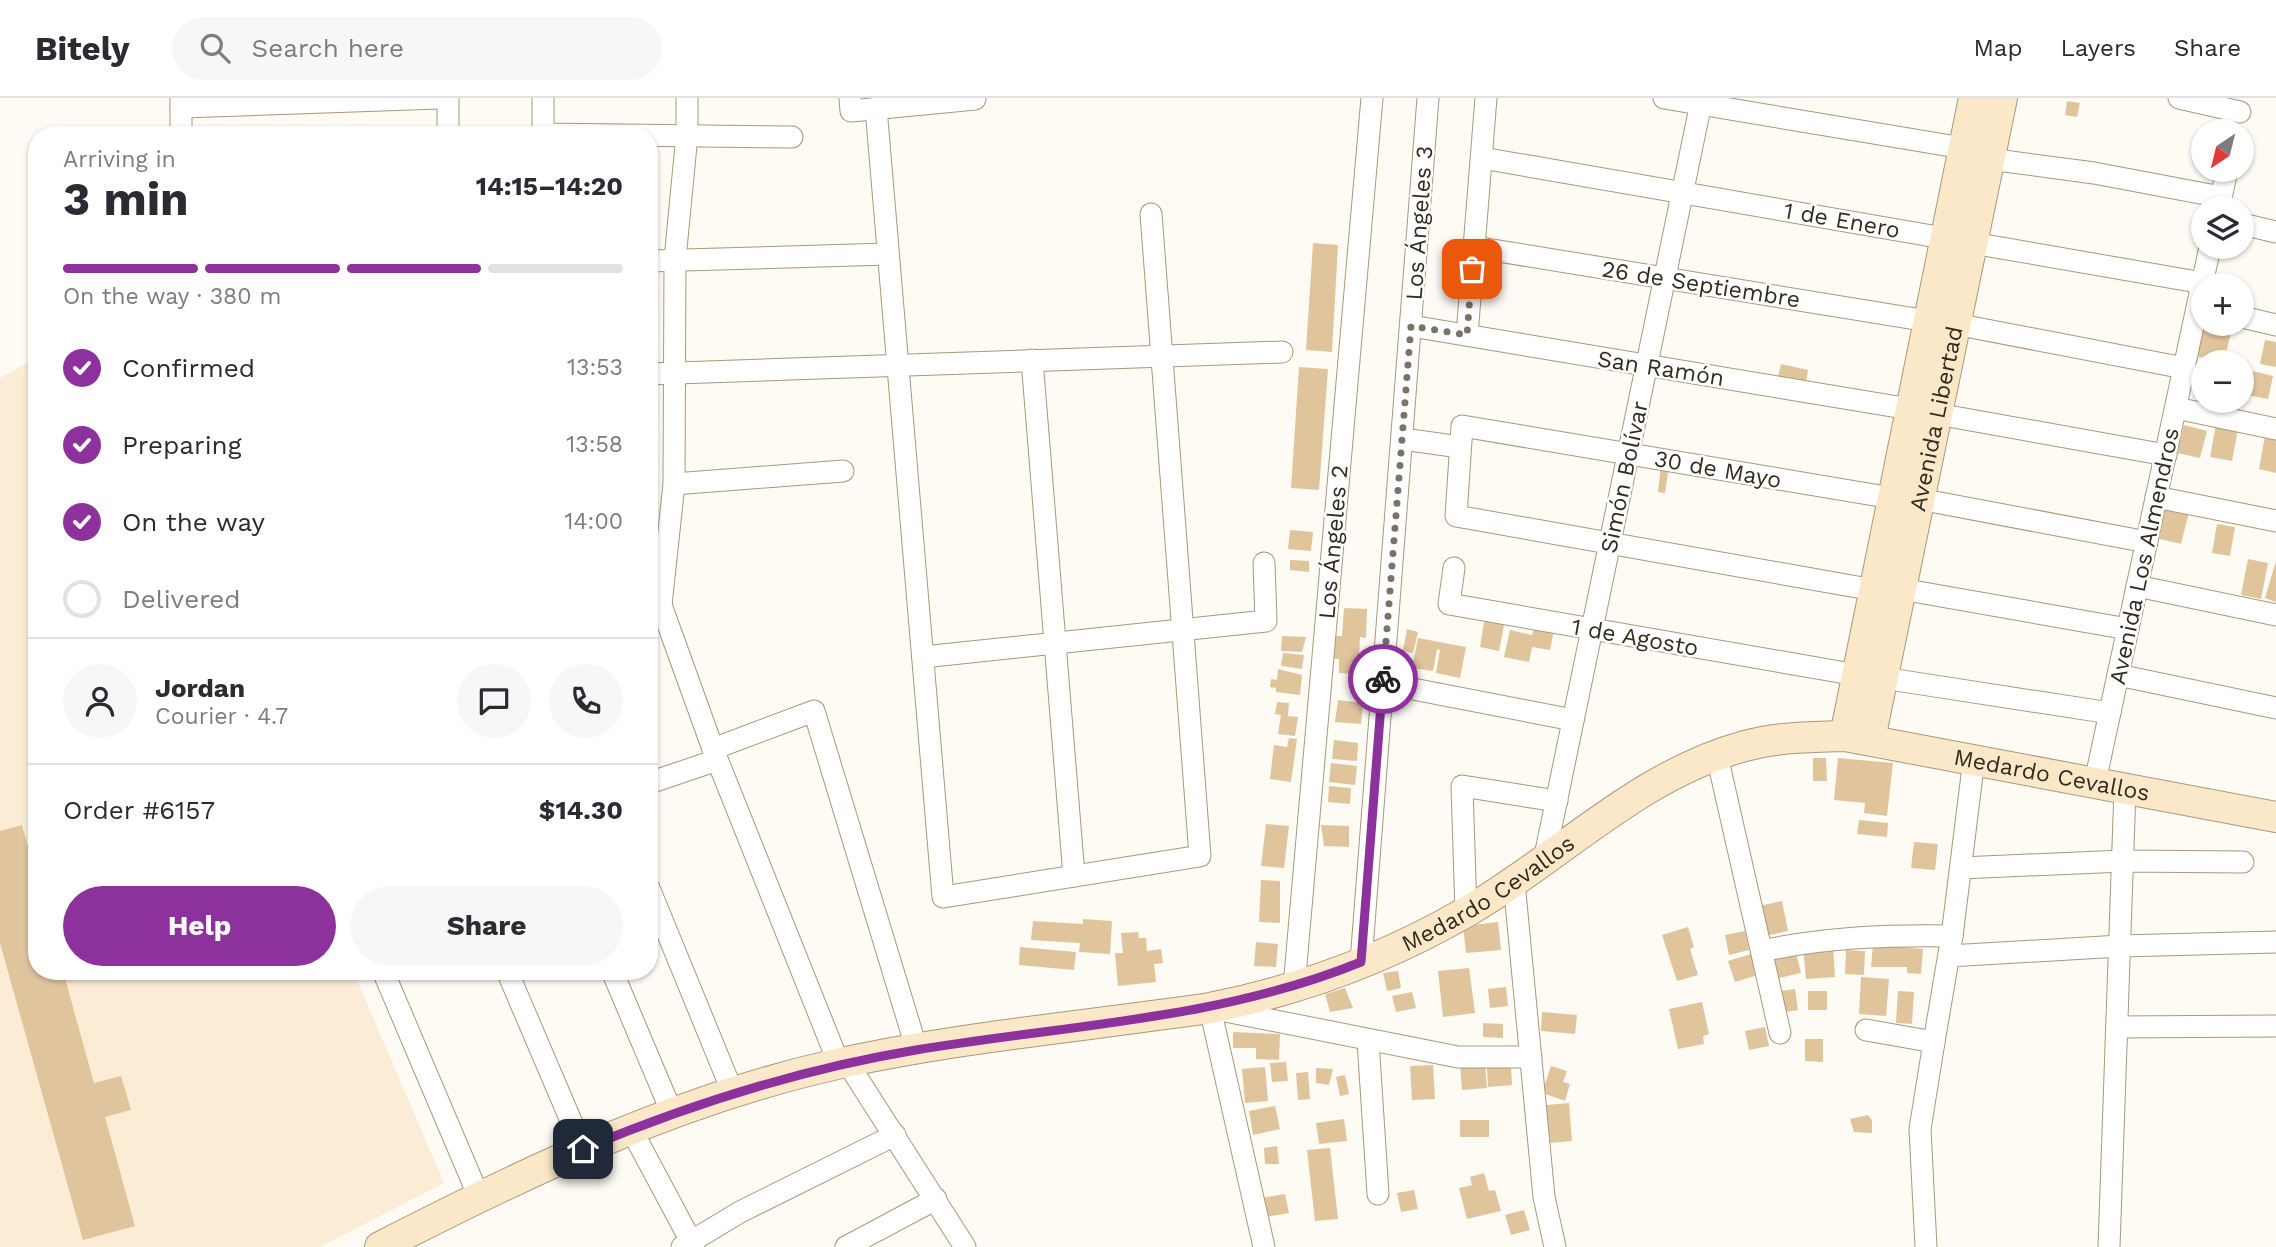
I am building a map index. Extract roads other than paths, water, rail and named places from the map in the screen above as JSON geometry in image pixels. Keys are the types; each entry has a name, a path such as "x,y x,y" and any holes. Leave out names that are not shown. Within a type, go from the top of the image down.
{"street":[{"path":"181,126 181,103 439,98"},
{"path":"448,98 448,126"},
{"path":"543,98 543,126"},
{"path":"658,559 674,484 675,259 687,135 687,98"},
{"path":"850,98 851,111 975,99"},
{"name":"Los Ángeles 2","path":"1294,987 1372,98"},
{"name":"Los Ángeles 3","path":"1361,962 1428,98"},
{"path":"1467,335 1486,98"},
{"path":"1664,98 1701,101 1976,154 2094,173 2191,196"},
{"name":"Avenida Libertad","path":"1974,98 1976,154"},
{"name":"Avenida Libertad","path":"1858,737 1976,154 2002,98"},
{"path":"2179,98 2239,114"},
{"name":"Simón Bolívar","path":"1545,856 1701,101"},
{"path":"876,108 943,897 1200,856 1151,214"},
{"path":"658,135 792,137"},
{"name":"1 de Enero","path":"1482,158 2191,281"},
{"path":"2254,227 2276,232"},
{"name":"26 de Septiembre","path":"1474,247 1941,323 2185,368"},
{"path":"658,260 888,254"},
{"path":"2254,320 2276,325"},
{"name":"San Ramón","path":"1411,326 1923,411 2165,455"},
{"name":"Avenida Los Almendros","path":"2095,782 2193,336"},
{"path":"658,373 1282,352"},
{"path":"1032,360 1074,876"},
{"path":"2176,408 2276,429"},
{"path":"1461,436 1456,516 1609,545 2128,629"},
{"name":"30 de Mayo","path":"1403,439 1461,436 1628,454 1906,499 2147,542"},
{"path":"674,484 843,471"},
{"path":"2157,497 2276,521"},
{"path":"923,657 1266,621 1264,563"},
{"name":"1 de Agosto","path":"1454,568 1448,604 1870,677 2110,713"},
{"path":"2137,586 2276,615"},
{"path":"658,607 715,755 843,1063 895,1135 965,1247"},
{"path":"2118,675 2276,708"},
{"path":"1382,683 1573,720"},
{"path":"658,779 814,711 917,1050"},
{"name":"Medardo Cevallos","path":"380,1247 420,1238 479,1197 583,1149 733,1093 843,1063 1210,1008 1294,987 1361,962 1466,912 1514,882 1545,856 1643,791 1717,756 1773,740 1858,737 2276,817"},
{"path":"1717,756 1780,1033"},
{"path":"1926,1247 1920,1129 1951,946 1974,759"},
{"path":"1466,912 1462,786 1557,801"},
{"path":"2109,1247 2126,789"},
{"path":"1961,868 2123,861 2243,862"},
{"path":"1514,882 1544,1197 1555,1247"},
{"path":"658,910 733,1093"},
{"path":"1762,951 1808,940 1875,935 1951,946 2276,942"},
{"path":"387,980 479,1197"},
{"path":"511,980 583,1149"},
{"path":"616,980 672,1114"},
{"path":"1264,1247 1210,1008 1458,1057 1531,1057"},
{"path":"2117,1027 2276,1026"},
{"path":"1866,1030 1934,1042"},
{"path":"1368,1041 1378,1194"},
{"path":"631,1129 689,1245 740,1212 895,1135"},
{"path":"846,1247 936,1199"}]}
